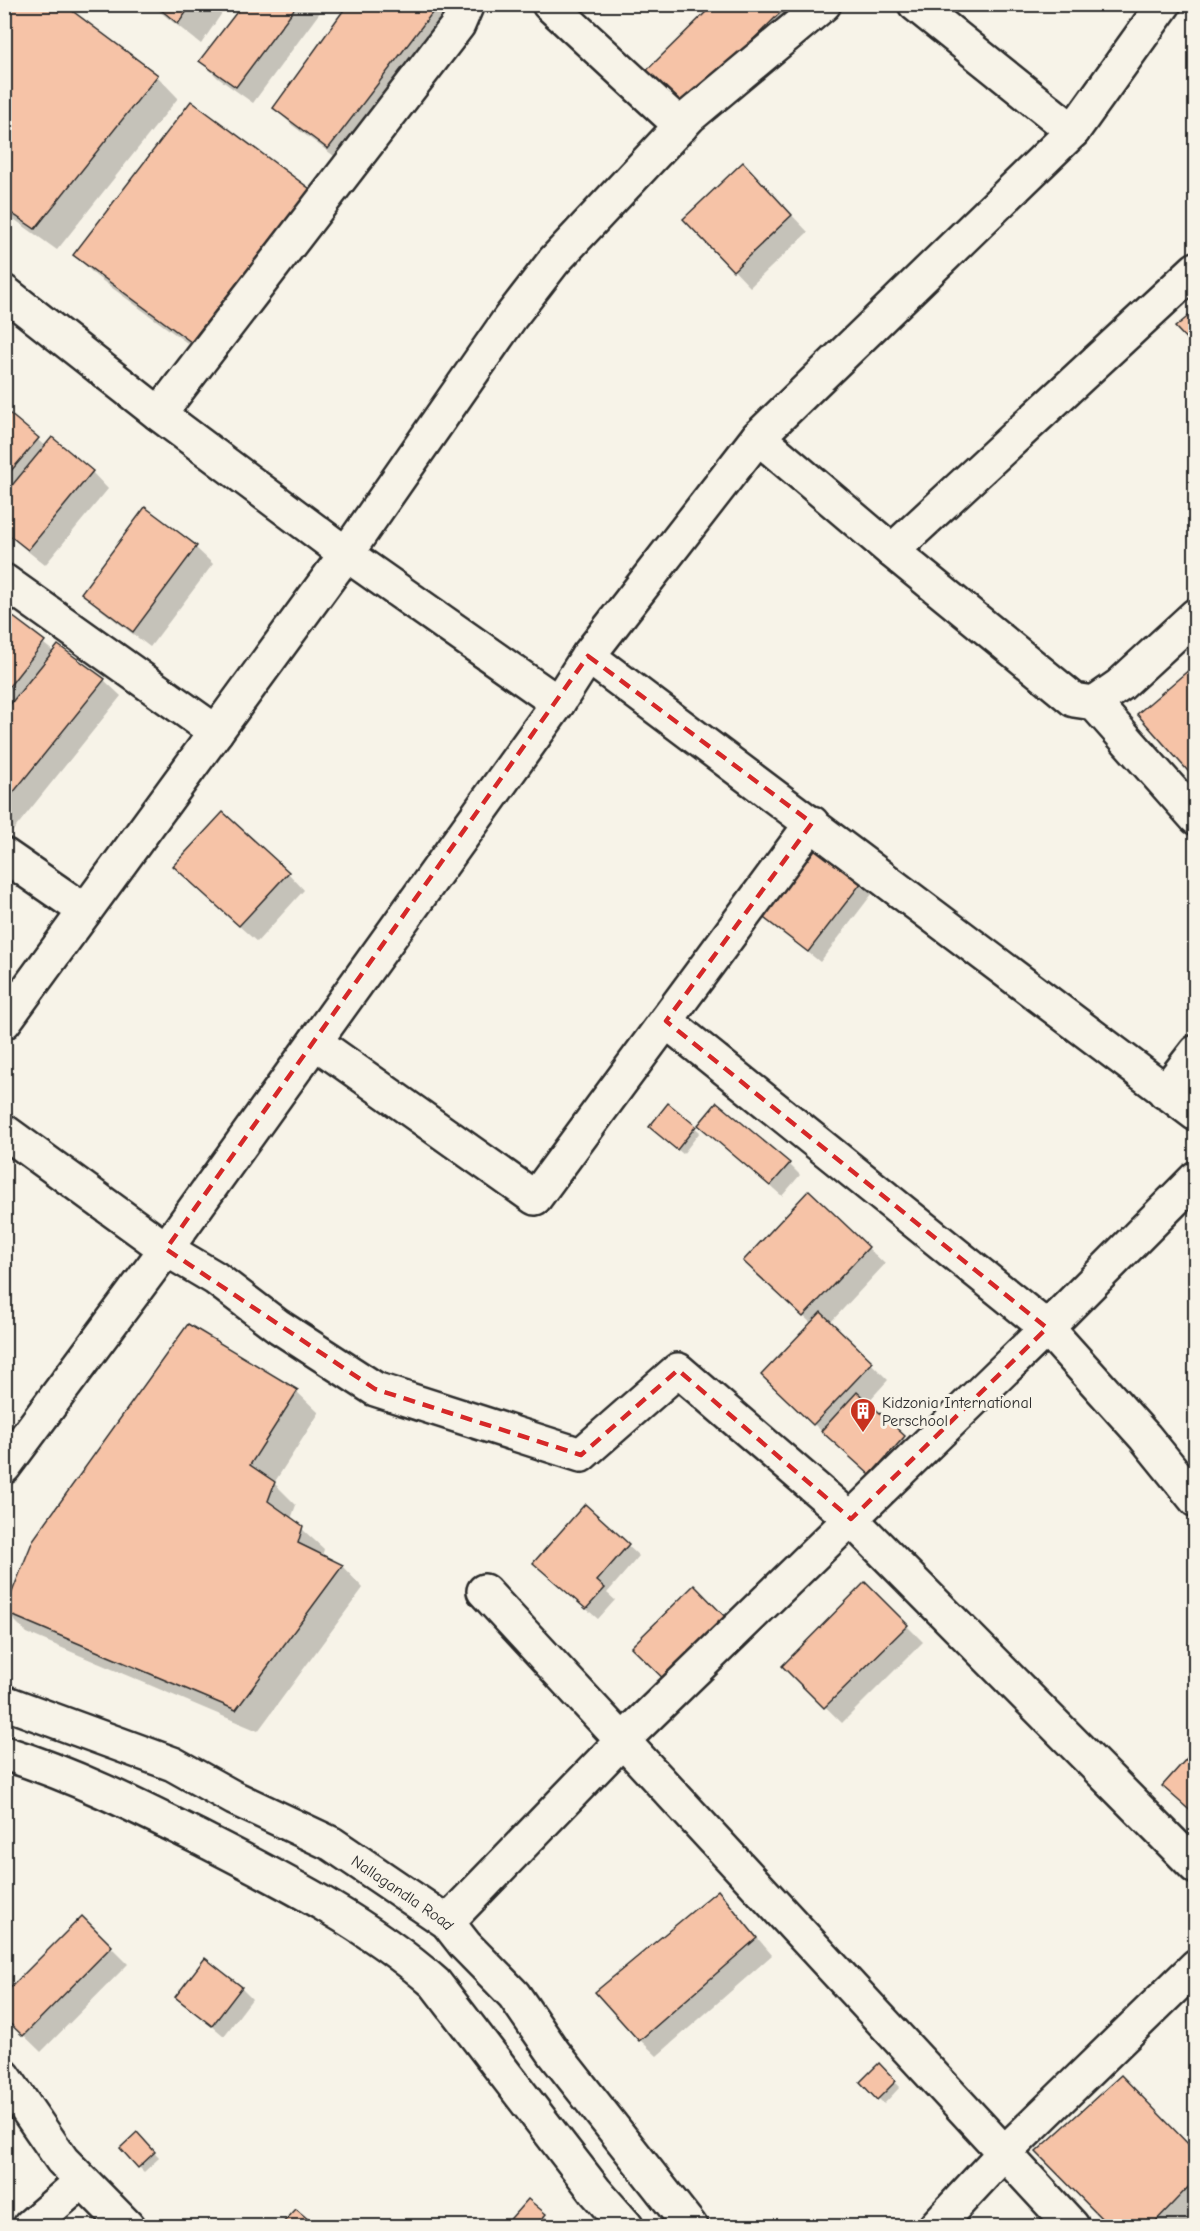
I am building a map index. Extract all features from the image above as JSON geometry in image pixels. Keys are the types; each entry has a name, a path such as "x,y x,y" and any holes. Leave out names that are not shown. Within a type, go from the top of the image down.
{"street":[{"path":"159,414 458,25 467,4"},
{"path":"549,4 681,126"},
{"path":"4,1022 346,554 510,318 554,261 681,126 824,4"},
{"path":"915,4 1073,131"},
{"path":"4,1467 166,1249 558,703 588,656 759,437 1073,131 1164,4"},
{"path":"892,551 1196,269"},
{"path":"6,296 346,554 558,703"},
{"path":"759,437 892,551 1074,700 1094,703 1196,818"},
{"path":"4,581 216,732"},
{"path":"1094,703 1120,685 1196,615"},
{"path":"588,656 1196,1114"},
{"path":"315,1042 535,1198 812,823"},
{"path":"4,855 85,911"},
{"path":"666,1021 1047,1328 1145,1437 1196,1500"},
{"path":"1165,1092 1196,1052"},
{"path":"4,1131 166,1249 214,1278 278,1326 375,1389 581,1455 678,1370 851,1519 1196,1867"},
{"path":"447,1922 622,1742 1047,1328 1196,1178"},
{"path":"484,1591 1072,2226"},
{"name":"Nallagandla Road","path":"4,1702 173,1764 234,1798 332,1844 447,1922 465,1945 514,1995 554,2053 690,2226"},
{"path":"4,1753 44,1765 138,1807 295,1886 405,1956 435,1983 596,2192 626,2226"},
{"path":"936,2226 1003,2154 1196,1966"},
{"path":"4,2076 62,2160 81,2182 127,2226"},
{"path":"30,2226 81,2182"}],"highlighted area":[{"path":"588,656 812,823 666,1021 1047,1328 851,1519 678,1370 581,1455 375,1389 166,1249"}],"building":[{"path":"10,4 63,4 158,75 35,229 4,208 4,12"},
{"path":"154,4 192,4 178,24"},
{"path":"243,4 298,4 236,87 199,61"},
{"path":"348,4 439,4 328,149 273,108"},
{"path":"714,4 789,4 681,111 644,73"},
{"path":"191,101 310,189 191,342 73,255"},
{"path":"743,162 792,215 733,271 683,219"},
{"path":"1196,310 1196,349 1175,327"},
{"path":"4,409 39,438 4,479"},
{"path":"52,437 93,471 28,550 4,531 4,495"},
{"path":"145,507 197,546 133,632 81,593"},
{"path":"4,610 45,641 4,693"},
{"path":"58,645 105,679 4,804 4,712"},
{"path":"1190,669 1196,675 1196,780 1137,714"},
{"path":"223,812 289,872 239,926 173,866"},
{"path":"815,845 862,882 808,952 760,915"},
{"path":"717,1102 790,1163 770,1186 698,1125"},
{"path":"668,1103 696,1126 677,1150 649,1127"},
{"path":"809,1190 869,1247 803,1317 743,1261"},
{"path":"821,1312 873,1362 813,1425 761,1375"},
{"path":"188,1324 298,1390 250,1465 275,1482 268,1501 303,1526 298,1543 343,1565 236,1710 4,1612 33,1540"},
{"name":"Kidzonia International Perschool","path":"857,1392 905,1436 870,1475 821,1431"},
{"path":"585,1504 629,1544 597,1581 605,1588 586,1609 533,1563"},
{"path":"865,1582 908,1625 824,1708 782,1666"},
{"path":"694,1585 736,1628 675,1690 631,1647"},
{"path":"1196,1748 1196,1814 1195,1815 1162,1786"},
{"path":"718,1890 757,1938 639,2041 595,1992"},
{"path":"82,1916 112,1946 23,2036 4,2018 4,1994"},
{"path":"205,1958 242,1987 212,2026 175,1997"},
{"path":"879,2063 896,2081 877,2100 860,2082"},
{"path":"1121,2075 1196,2152 1196,2179 1151,2226 1109,2226 1036,2152"},
{"path":"137,2132 155,2152 138,2168 120,2148"},
{"path":"528,2199 546,2214 536,2226 504,2226"},
{"path":"296,2209 316,2226 280,2226"}],"place":[{"name":"Kidzonia International Perschool","path":"863,1434"}]}
